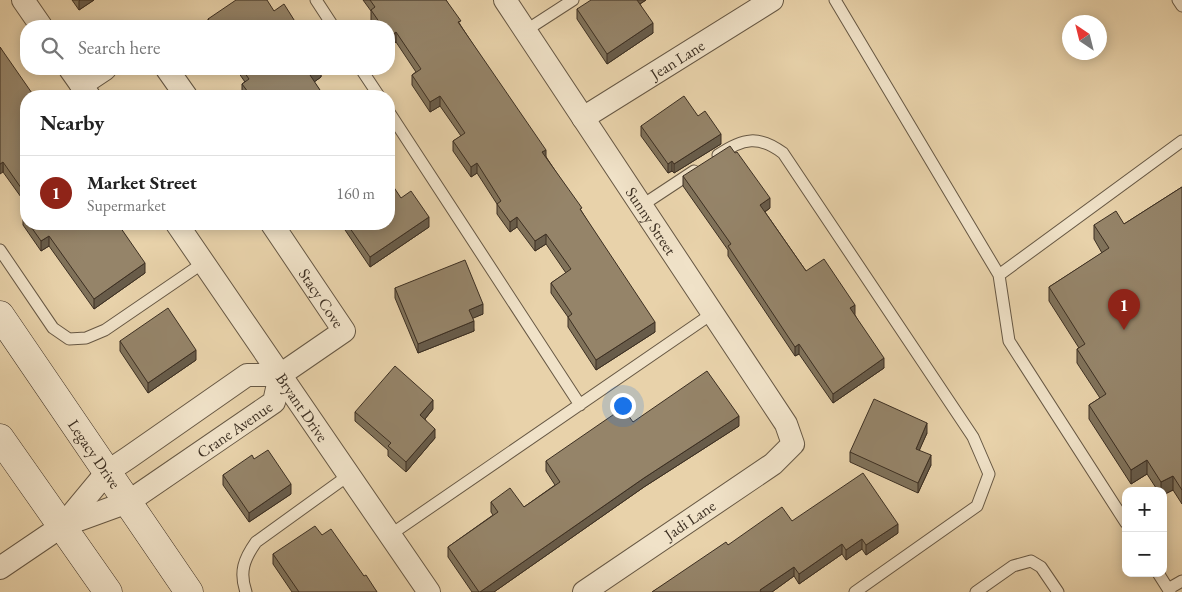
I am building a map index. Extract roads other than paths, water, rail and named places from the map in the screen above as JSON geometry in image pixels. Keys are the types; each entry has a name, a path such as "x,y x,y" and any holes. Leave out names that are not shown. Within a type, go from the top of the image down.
{"main road":[{"name":"Legacy Drive","path":"0,315 189,592"},
{"path":"0,438 108,592"}],"street":[{"path":"23,0 37,20"},
{"name":"Sunny Street","path":"505,0 786,424 792,444"},
{"name":"Jean Lane","path":"583,118 772,0"},
{"path":"80,83 94,75"},
{"path":"171,75 182,90"},
{"name":"Bryant Drive","path":"181,230 429,592"},
{"name":"Stacy Cove","path":"276,230 344,332 280,375"},
{"name":"Crane Avenue","path":"0,568 62,526 128,502 274,402 280,375 247,375 107,472 62,526"},
{"name":"Jadi Lane","path":"591,590 772,464 792,444"}],"lane":[{"path":"316,0 329,20"},
{"path":"525,31 573,0"},
{"path":"835,0 999,275 1009,341 1122,517"},
{"path":"1178,0 1182,6"},
{"path":"365,75 375,90"},
{"path":"395,121 580,405"},
{"path":"642,206 726,149 757,139 770,143 783,154 973,437 989,474 977,506 964,517 855,592"},
{"path":"999,275 1182,141"},
{"path":"0,250 53,328 69,339 86,338 105,330 203,263"},
{"path":"390,535 713,313"},
{"path":"246,592 242,571 245,558 256,542 272,528 349,475"},
{"path":"976,592 1013,566 1031,561 1041,567 1058,592"},
{"path":"1160,577 1169,591 1182,581"}],"place":[{"name":"Market Street","path":"1124,330"}]}
